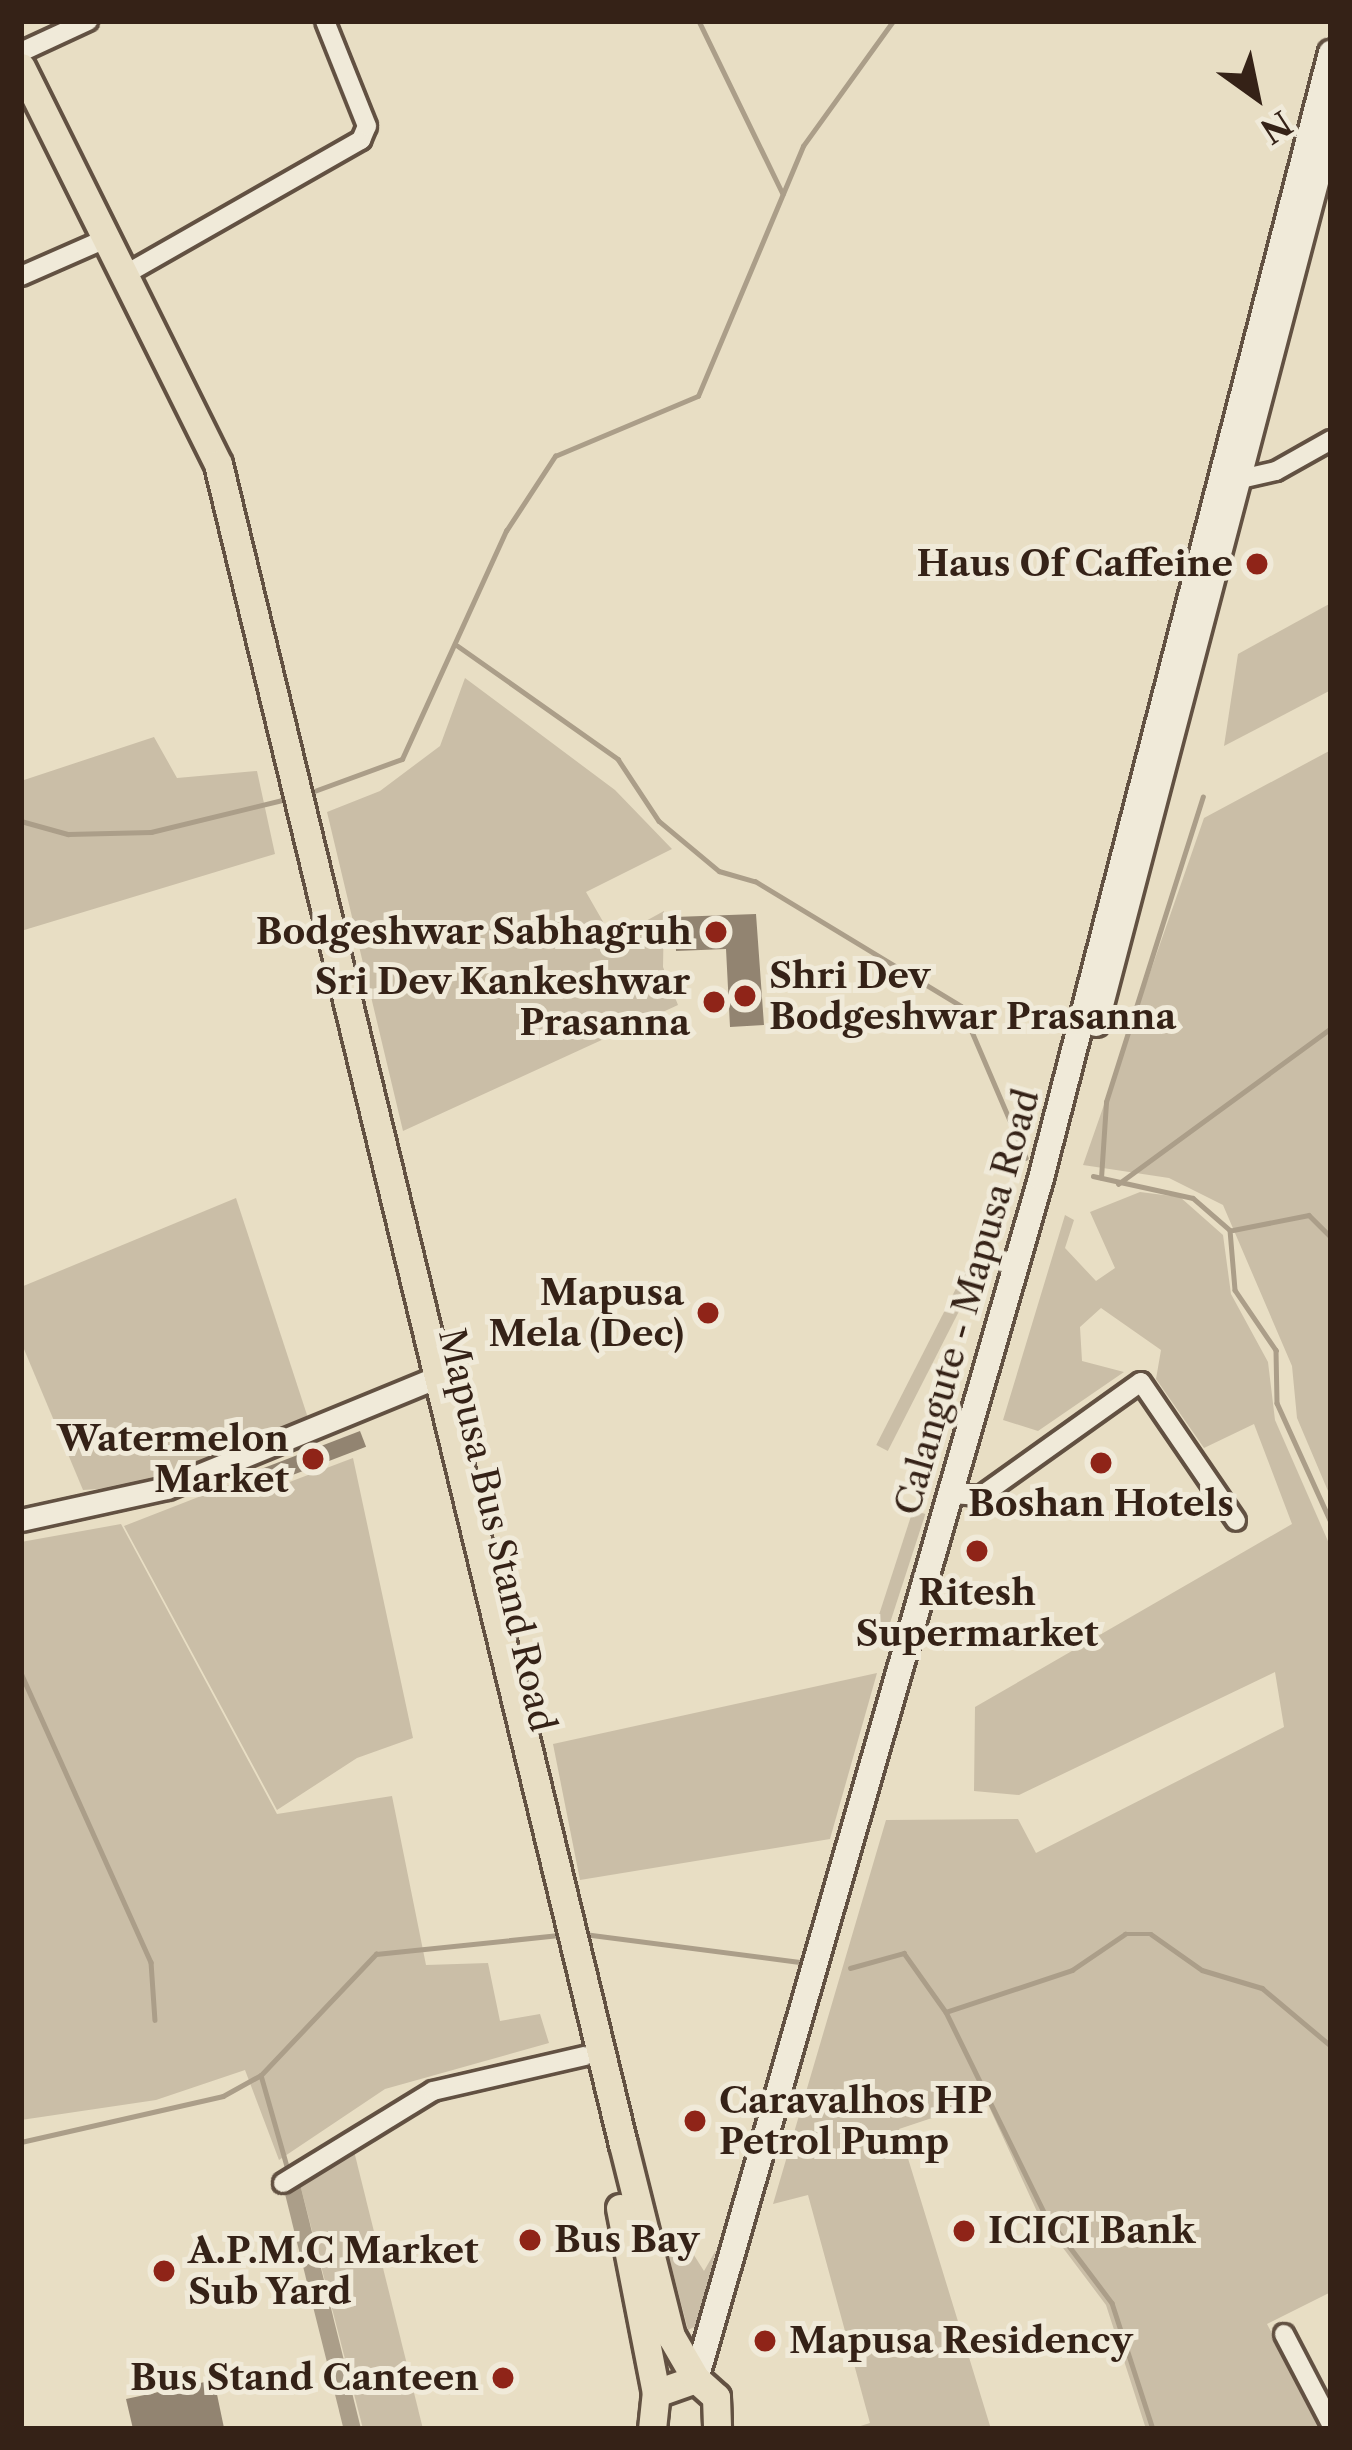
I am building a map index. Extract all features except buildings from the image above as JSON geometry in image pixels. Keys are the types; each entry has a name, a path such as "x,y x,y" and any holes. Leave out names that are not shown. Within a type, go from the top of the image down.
{"main road":[{"name":"Calangute - Mapusa Road","path":"1231,481 1331,53"},
{"name":"Mapusa Bus Stand Road","path":"21,67 110,237 218,464 433,1377 585,2056 656,2393 652,2429"},
{"name":"Calangute - Mapusa Road","path":"696,2379 957,1496 1331,124"},
{"name":"Mapusa Bus Stand Road","path":"433,1377 665,2312 696,2379 716,2397 717,2429"},
{"path":"656,2393 696,2379"}],"street":[{"path":"21,52 88,21"},
{"path":"126,274 362,140 367,126 325,21"},
{"path":"21,276 110,237"},
{"path":"1231,481 1331,440"},
{"path":"21,1520 166,1488 433,1377"},
{"path":"957,1496 981,1496 1141,1382 1236,1521"},
{"path":"283,2182 434,2091 585,2056"},
{"path":"1284,2334 1331,2423"}],"shaded area":[{"path":"1331,603 1331,690 1224,746 1238,654"},
{"path":"465,678 615,790 672,849 586,892 613,939 664,911 663,967 678,1005 403,1131 327,812 380,791 440,746"},
{"path":"154,737 177,778 257,771 275,854 21,931 21,781"},
{"path":"1331,750 1331,1498 1297,1418 1292,1366 1223,1205 1169,1178 1083,1165 1204,818"},
{"path":"1140,1192 1180,1197 1223,1235 1231,1294 1268,1362 1275,1420 1331,1548 1331,2292 1267,2324 1323,2429 1146,2429 1106,2305 1039,2216 986,2100 899,2129 991,2429 851,2429 870,2423 808,2195 773,2204 886,1820 1018,1819 1036,1853 1284,1727 1275,1672 1019,1795 974,1791 975,1707 1292,1524 1254,1424 1204,1448 1156,1379 1161,1350 1101,1308 1080,1327 1082,1361 1124,1372 1038,1431 1003,1420 1065,1215 1074,1220 1065,1248 1096,1281 1115,1268 1090,1212"},
{"path":"236,1198 308,1418 141,1486 83,1490 21,1342 21,1287"},
{"path":"997,1208 1009,1214 888,1451 876,1445"},
{"path":"353,1458 413,1738 357,1758 277,1810 124,1526 255,1475 263,1492"},
{"path":"913,1510 925,1514 887,1633 874,1629"},
{"path":"121,1524 277,1814 392,1796 426,1965 488,1963 500,2021 540,2014 549,2043 385,2089 279,2160 245,2070 156,2100 21,2120 21,1542"},
{"path":"877,1673 830,1839 580,1880 553,1744"},
{"path":"353,2147 423,2429 363,2429 300,2184"},
{"path":"300,2184 361,2429 344,2429 284,2188"},
{"path":"716,2250 698,2325 688,2330 668,2253 692,2252 704,2271"}],"waterway":[{"path":"699,21 783,194"},
{"path":"309,793 402,759 506,531 555,456 698,396 803,146 893,21"},
{"path":"458,646 618,759 659,821 719,871 755,881 961,1006 1026,1158"},
{"path":"1101,1178 1106,1102 1203,797"},
{"path":"21,821 68,834 151,832 286,799"},
{"path":"1118,1184 1331,1028"},
{"path":"1093,1176 1193,1198 1230,1230 1235,1290 1276,1350 1277,1403 1331,1522"},
{"path":"1233,1230 1309,1215 1331,1237"},
{"path":"21,1673 151,1962 155,2020"},
{"path":"584,1934 799,1962"},
{"path":"946,2012 1072,1970 1125,1934 1151,1934 1202,1970 1262,1988 1331,2046"},
{"path":"21,2142 223,2096 261,2075 376,1954 561,1935"},
{"path":"850,1968 904,1953 946,2012 1045,2214 1112,2303 1153,2429"},
{"path":"261,2075 289,2173"}],"place":[{"name":"Haus Of Caffeine","path":"1257,564"},
{"name":"Bodgeshwar Sabhagruh","path":"716,932"},
{"name":"Shri Dev Bodgeshwar Prasanna","path":"745,996"},
{"name":"Sri Dev Kankeshwar Prasanna","path":"714,1002"},
{"name":"Mapusa Mela (Dec)","path":"708,1313"},
{"name":"Watermelon Market","path":"313,1459"},
{"name":"Boshan Hotels","path":"1101,1463"},
{"name":"Ritesh Supermarket","path":"977,1551"},
{"name":"Caravalhos HP Petrol Pump","path":"695,2121"},
{"name":"ICICI Bank","path":"964,2231"},
{"name":"Bus Bay","path":"530,2240"},
{"name":"A.P.M.C Market Sub Yard","path":"164,2271"},
{"name":"Mapusa Residency","path":"765,2341"},
{"name":"Bus Stand Canteen","path":"503,2378"}]}
